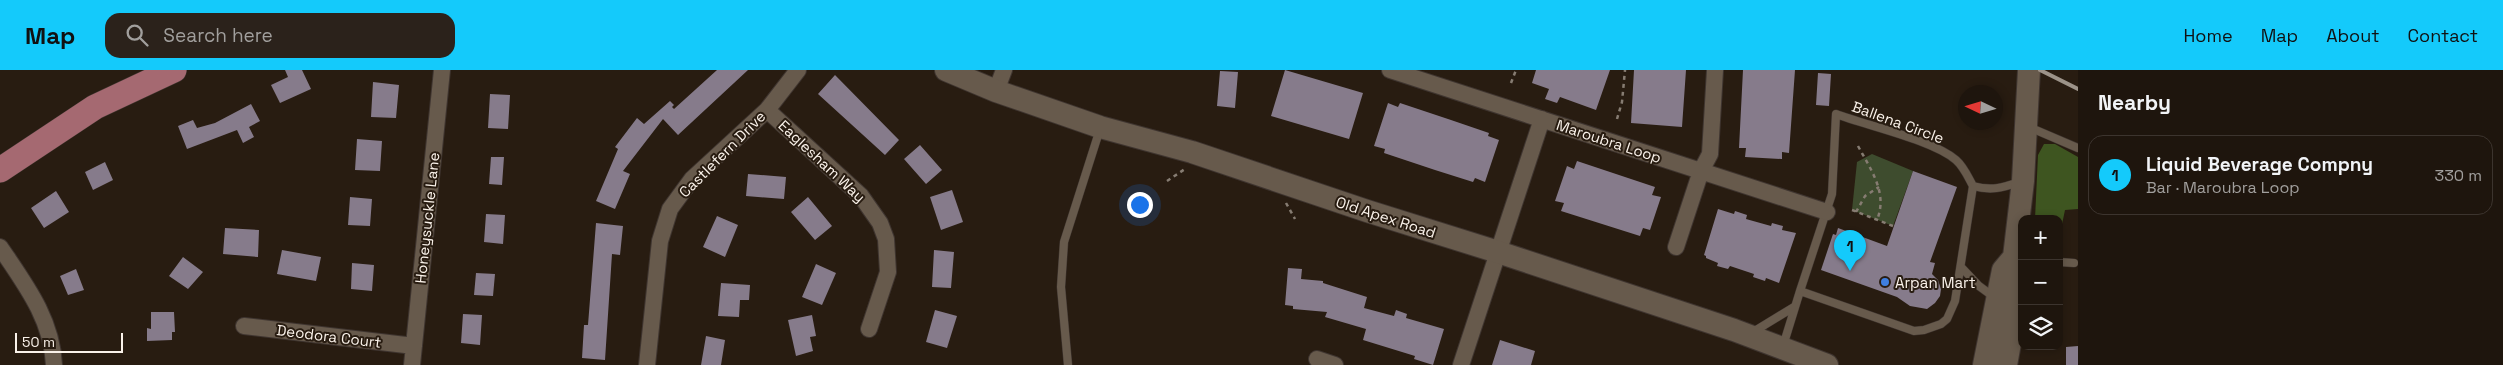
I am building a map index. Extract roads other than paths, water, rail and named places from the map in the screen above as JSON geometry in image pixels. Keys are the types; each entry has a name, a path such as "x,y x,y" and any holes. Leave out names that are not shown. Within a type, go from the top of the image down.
{"main road":[{"path":"0,170 95,107 174,70"},
{"name":"Old Apex Road","path":"946,70 996,91 1100,127 1192,152 1367,211 1498,252 1746,335 1827,365"},
{"path":"2020,260 2023,181 2028,127 2029,70"},
{"path":"1984,365 2003,270 2018,267"},
{"path":"2006,365 2018,281"}],"street":[{"name":"Honeysuckle Lane","path":"412,365 442,70"},
{"name":"Castlefern Drive","path":"646,365 660,241 670,209 692,179 767,110 798,70"},
{"path":"996,91 1004,70"},
{"name":"Maroubra Loop","path":"1390,70 1415,74 1542,119 1827,212"},
{"path":"1676,247 1701,171 1710,154 1715,70"},
{"name":"Eaglesham Way","path":"767,110 861,196 880,223 886,239 888,272 869,329"},
{"path":"1461,365 1542,119"},
{"path":"0,247 40,309 53,346 54,365"},
{"name":"Deodora Court","path":"244,326 414,346"},
{"path":"1316,359 1335,365"}],"lane":[{"name":"Ballena Circle","path":"1782,349 1832,194 1836,114 1937,148 1956,160 1966,172 1973,186"},
{"path":"1068,365 1062,286 1064,242 1100,127"},
{"path":"2028,127 2078,148"},
{"path":"1800,291 1914,331 1934,328 1947,319 1955,301 1973,186 1985,190 1998,189 2023,181"},
{"path":"2063,262 2074,263"},
{"path":"1961,267 1979,286 1997,299"},
{"path":"1746,335 1794,307"}],"railway":[{"path":"2040,70 2078,89"}],"place":[{"name":"Liquid Beverage Compny","path":"1850,271"},
{"name":"Arpan Mart","path":"1885,282"}]}
